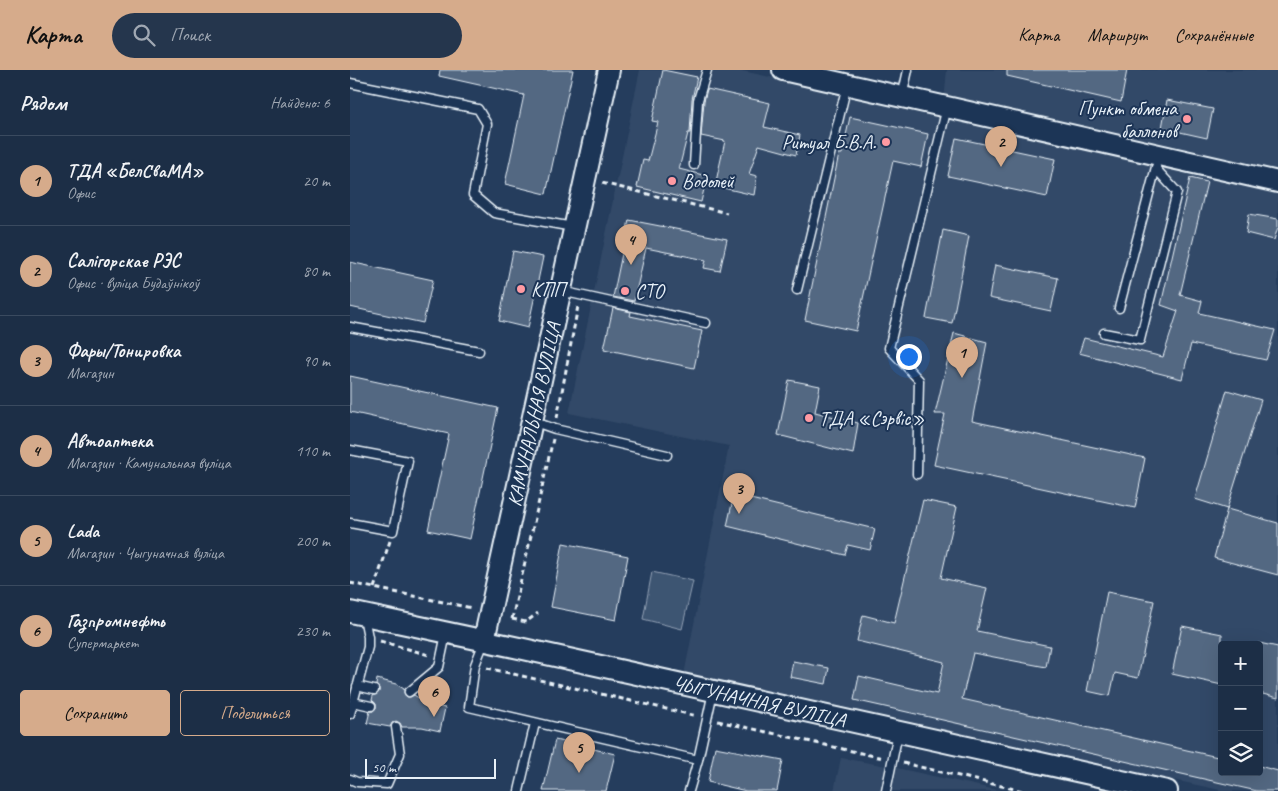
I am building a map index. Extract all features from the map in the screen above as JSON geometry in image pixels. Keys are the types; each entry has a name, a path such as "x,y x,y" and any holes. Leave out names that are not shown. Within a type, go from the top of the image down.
{"street":[{"name":"КАМУНАЛЬНАЯ ВУЛІЦА","path":"484,640 609,70"},
{"path":"783,70 946,107 1157,162 1278,182"},
{"name":"ЧЫГУНАЧНАЯ ВУЛІЦА","path":"357,614 713,690 1155,790"}],"lane":[{"path":"694,165 698,100 707,70"},
{"path":"902,97 908,70"},
{"path":"350,83 478,109 487,124 473,195 494,212 575,227"},
{"path":"797,290 847,85"},
{"path":"917,474 919,380 889,348 946,107"},
{"path":"1119,308 1157,162"},
{"path":"1104,333 1140,340 1177,192 1157,162"},
{"path":"561,291 706,323"},
{"path":"350,327 479,351"},
{"path":"532,421 667,455"},
{"path":"350,450 408,461 393,531 350,523"},
{"path":"350,714 368,647 368,637 357,614"},
{"path":"409,692 438,667 447,632"},
{"path":"484,640 475,665 468,708 698,760"},
{"path":"357,686 374,690"},
{"path":"689,791 698,760 713,690"},
{"path":"353,702 371,706"},
{"path":"519,791 535,723"},
{"path":"350,779 356,782 387,784 400,754 396,728"},
{"path":"886,791 898,731"}],"path":[{"path":"602,183 726,213"},
{"path":"374,588 393,531"},
{"path":"350,584 490,612 526,622 538,613"},
{"path":"368,637 441,658"},
{"path":"475,665 516,676 1023,791"}],"shaded area":[{"path":"640,70 738,70 1278,188 1278,791 1225,791 684,675 729,446 569,413"},
{"path":"947,70 1278,70 1278,174 944,102"},
{"path":"652,572 693,581 682,629 643,619"},
{"path":"841,758 892,767 1001,791 834,791"}],"building":[{"path":"440,70 573,70 546,194 505,184 524,95 439,76"},
{"path":"663,70 697,77 692,99 690,133 688,133 679,169 707,176 701,202 637,187 643,160 648,161 658,122 652,121"},
{"path":"1007,70 1127,70 1121,102 1007,76"},
{"path":"707,89 770,103 764,127 800,135 796,155 759,145 749,174 757,176 754,195 715,186 725,141 701,136"},
{"name":"Пункт обмена баллонов","path":"1167,100 1213,109 1207,138 1162,128"},
{"path":"850,117 928,134 921,167 893,161 856,331 805,320 839,154 842,154"},
{"path":"956,138 1055,159 1047,197 948,176"},
{"path":"1190,178 1207,182 1180,295 1202,301 1199,313 1275,330 1266,360 1191,344 1182,379 1079,353 1084,338 1163,357 1178,311 1161,305"},
{"path":"1249,214 1278,219 1274,240 1246,233"},
{"path":"629,220 727,239 720,271 704,268 706,260 646,248 634,301 613,297"},
{"path":"943,230 969,236 952,323 926,318"},
{"name":"КПП","path":"513,251 543,257 528,328 499,321"},
{"path":"350,262 433,280 423,323 350,307"},
{"path":"995,265 1058,278 1051,311 989,298"},
{"path":"613,308 631,312 630,316 702,331 694,368 604,349"},
{"path":"954,333 987,342 972,421 1145,458 1135,508 934,465 945,414 935,414"},
{"path":"350,376 498,408 470,539 428,530 449,434 350,412"},
{"name":"ТДА «Сэрвіс»","path":"789,380 820,386 815,412 858,423 853,454 778,435"},
{"path":"1227,390 1261,400 1227,509 1195,499"},
{"path":"734,495 875,529 870,550 848,545 845,555 727,526"},
{"path":"923,500 957,507 941,578 987,588 977,631 1050,646 1046,667 973,653 962,699 1218,757 1218,776 1263,776 1263,767 1278,771 1278,791 1257,791 854,700 859,676 937,694 944,662 857,641 863,615 894,623"},
{"path":"1227,509 1278,523 1278,575 1214,558"},
{"path":"563,543 628,556 616,620 551,607"},
{"path":"1107,592 1154,601 1138,678 1115,673 1110,696 1087,691"},
{"path":"1182,626 1222,634 1222,641 1218,641 1218,684 1172,674"},
{"path":"1263,644 1278,647 1278,698 1263,694"},
{"path":"793,661 829,668 826,684 790,677"},
{"path":"377,679 396,684 404,689 407,697 414,695 428,704 445,708 440,731 422,727 402,727 396,721 390,727 367,723 370,711 376,708 376,704 372,700 373,696 379,692 379,688 376,685"},
{"path":"555,740 615,754 606,791 543,791"},
{"path":"715,747 783,760 777,791 746,791 708,782"}],"place":[{"name":"Пункт обмена баллонов","path":"1187,119"},
{"name":"Ритуал Б.В.А.","path":"886,142"},
{"name":"Салігорскае РЭС","path":"1001,167"},
{"name":"Водолей","path":"672,181"},
{"name":"Автоаптека","path":"631,265"},
{"name":"КПП","path":"521,289"},
{"name":"СТО","path":"625,291"},
{"name":"ТДА «БелСваМА»","path":"962,378"},
{"name":"ТДА «Сэрвіс»","path":"809,418"},
{"name":"Фары/Тонировка","path":"739,514"},
{"name":"Газпромнефть","path":"434,717"},
{"name":"Lada","path":"579,773"}]}
